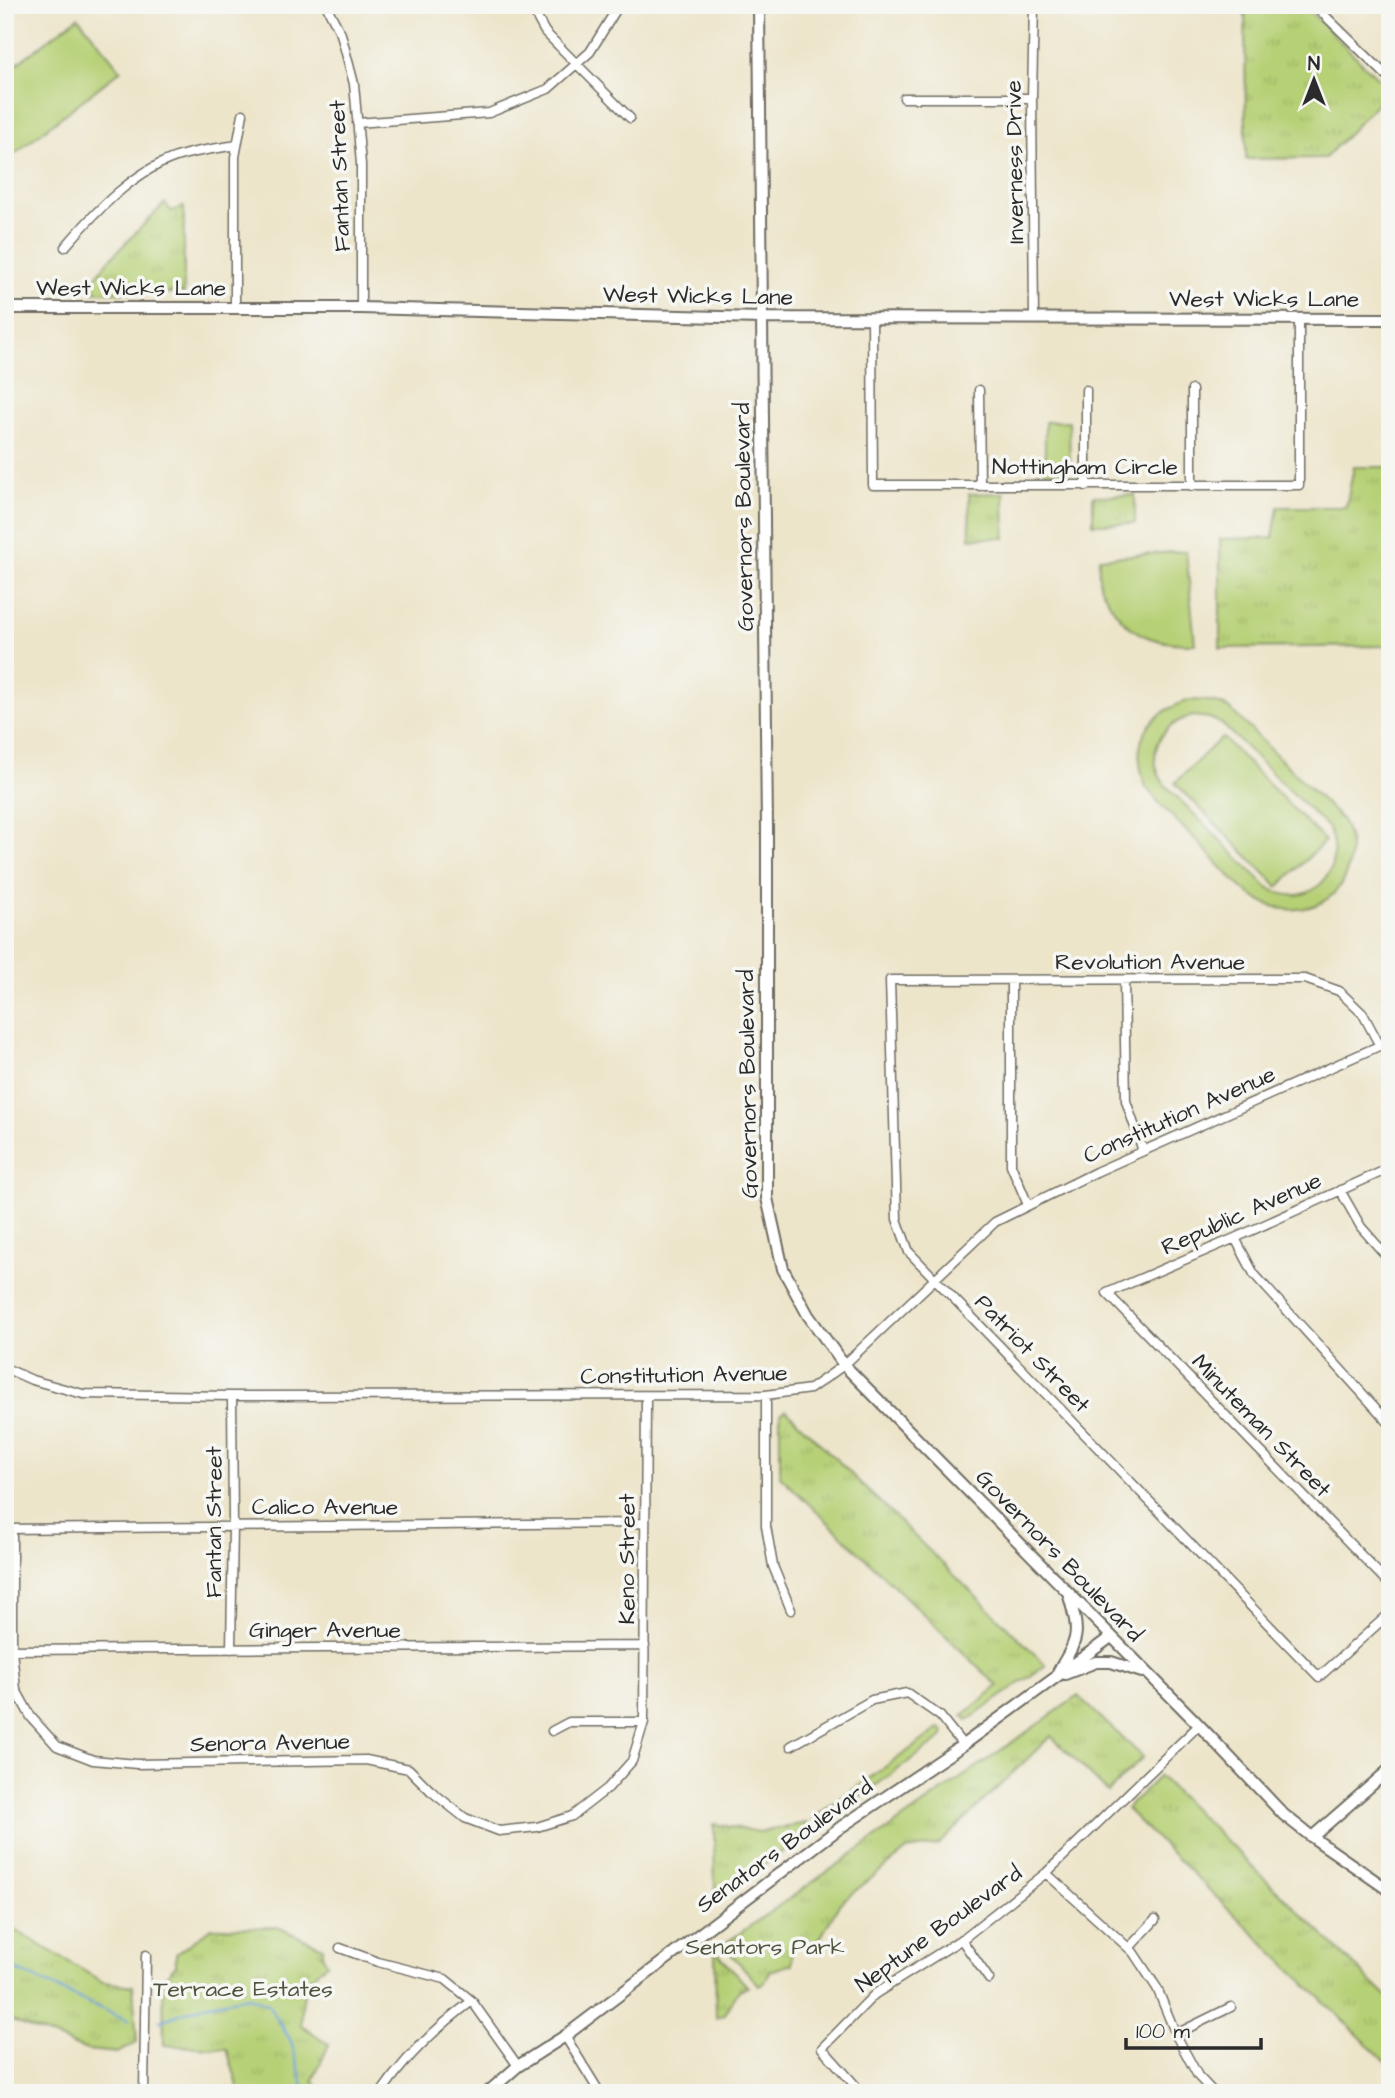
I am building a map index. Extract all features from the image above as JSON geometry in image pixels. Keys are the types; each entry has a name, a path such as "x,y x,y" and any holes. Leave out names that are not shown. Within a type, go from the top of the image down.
{"main road":[{"name":"Governors Boulevard","path":"759,5 767,830 767,1198 783,1269 807,1315 844,1365 1199,1725 1284,1815 1390,1891"},
{"name":"West Wicks Lane","path":"5,308 361,308 761,318 1390,319"},
{"path":"1055,1677 1076,1640 1077,1629 1069,1595"},
{"name":"Senators Boulevard","path":"487,2093 518,2066 565,2036 841,1827 963,1745 1111,1637"},
{"path":"1055,1677 1096,1662 1111,1662 1146,1673"},
{"path":"1312,1837 1390,1769"}],"street":[{"name":"Fantan Street","path":"326,5 341,34 354,84 361,164 361,308"},
{"path":"530,5 545,32 631,118"},
{"path":"357,123 489,113 548,89 590,52 619,5"},
{"name":"Inverness Drive","path":"1034,5 1034,318"},
{"path":"1314,5 1390,79"},
{"path":"904,98 1032,98"},
{"path":"235,308 235,157 243,114"},
{"path":"65,247 90,218 138,176 181,155 237,145"},
{"name":"Nottingham Circle","path":"872,318 873,485 980,486 1299,485 1299,319"},
{"path":"979,390 980,486"},
{"path":"1086,390 1086,486"},
{"path":"1192,390 1192,486"},
{"name":"Revolution Avenue","path":"890,980 1305,979 1339,991 1363,1014 1380,1046"},
{"name":"Patriot Street","path":"890,980 897,1219 909,1252 1319,1677 1390,1613"},
{"path":"1124,980 1126,1101 1143,1151"},
{"path":"1012,981 1012,1165 1028,1205"},
{"name":"Constitution Avenue","path":"5,1368 32,1380 83,1394 646,1396 766,1395 810,1389 844,1365 995,1222 1143,1151 1390,1041"},
{"name":"Republic Avenue","path":"1107,1293 1390,1168"},
{"path":"1340,1190 1361,1227 1390,1260"},
{"path":"1235,1238 1254,1274 1390,1424"},
{"name":"Minuteman Street","path":"1107,1293 1390,1585"},
{"path":"766,1395 766,1526 774,1566 790,1609"},
{"name":"Fantan Street","path":"231,1649 232,1396"},
{"name":"Keno Street","path":"644,1722 646,1396"},
{"name":"Calico Avenue","path":"9,1529 645,1523"},
{"name":"Senora Avenue","path":"9,1529 8,1650 16,1690 32,1717 57,1746 93,1760 137,1764 366,1760 409,1769 465,1818 499,1831 537,1827 572,1815 608,1788 632,1761 644,1722"},
{"name":"Ginger Avenue","path":"8,1650 645,1646"},
{"path":"790,1746 872,1700 907,1693 940,1716 963,1745"},
{"path":"552,1731 569,1722 644,1722"},
{"name":"Neptune Boulevard","path":"862,2093 818,2048 875,1994 961,1939 1046,1873 1199,1725"},
{"path":"1046,1873 1129,1948 1157,1988 1176,2034 1198,2076 1214,2093"},
{"path":"1129,1948 1155,1920"},
{"path":"961,1939 989,1979"},
{"path":"340,1948 379,1962 445,1979 472,2001 518,2066"},
{"path":"144,2093 146,1955"},
{"path":"381,2093 438,2026 472,2001"},
{"path":"1176,2034 1231,2007"},
{"path":"565,2036 600,2093"}],"green space":[{"path":"1245,5 1303,5 1390,90 1325,158 1246,159"},
{"path":"78,17 121,70 5,161 5,73"},
{"path":"165,203 171,211 184,207 184,293 93,292 95,278 109,260"},
{"path":"1069,421 1070,471 1045,472 1045,422"},
{"path":"1354,467 1390,467 1390,646 1220,648 1220,539 1273,538 1278,507 1346,507"},
{"path":"1004,493 1005,538 970,538 969,494"},
{"path":"1135,495 1135,523 1093,524 1093,496"},
{"path":"1186,551 1195,644 1167,642 1144,636 1124,622 1101,589 1099,558"},
{"path":"1190,700 1201,700 1230,709 1342,820 1350,845 1349,861 1340,886 1331,896 1314,906 1292,909 1260,901 1233,880 1146,787 1141,771 1141,743 1152,722 1175,706","holes":["1193,716 1210,718 1222,724 1328,828 1333,845 1333,860 1328,874 1309,892 1296,895 1281,893 1266,886 1165,785 1155,763 1155,752 1164,733 1181,720"]},
{"path":"1222,737 1325,841 1278,887 1175,783"},
{"path":"786,1410 1046,1665 968,1720 963,1715 998,1686 780,1476 780,1414"},
{"name":"Senators Park","path":"1078,1696 1143,1757 1108,1792 1051,1736 938,1845 907,1850 840,1903 817,1944 804,1941 792,1946 792,1964 770,1971 765,1982 759,1985 723,1945"},
{"path":"940,1728 944,1732 942,1738 816,1828 813,1818"},
{"path":"1159,1776 1390,2000 1390,2066 1126,1809"},
{"name":"Senators Park","path":"807,1823 809,1833 715,1899 714,1824 760,1832"},
{"name":"Terrace Estates","path":"5,1924 103,1982 133,1986 137,2043 117,2053 87,2050 5,2018"},
{"name":"Terrace Estates","path":"277,1927 323,1947 322,1954 327,1964 307,1983 301,2025 329,2044 313,2080 322,2093 234,2093 238,2086 227,2049 164,2045 163,1979 176,1965 176,1954 211,1928"},
{"name":"Senators Park","path":"715,1950 748,1987 739,1990 725,2014 716,2018"}],"waterway":[{"path":"5,1965 129,2021"},
{"path":"160,2021 209,2004 249,1997 268,2004 291,2041 305,2093"}]}
